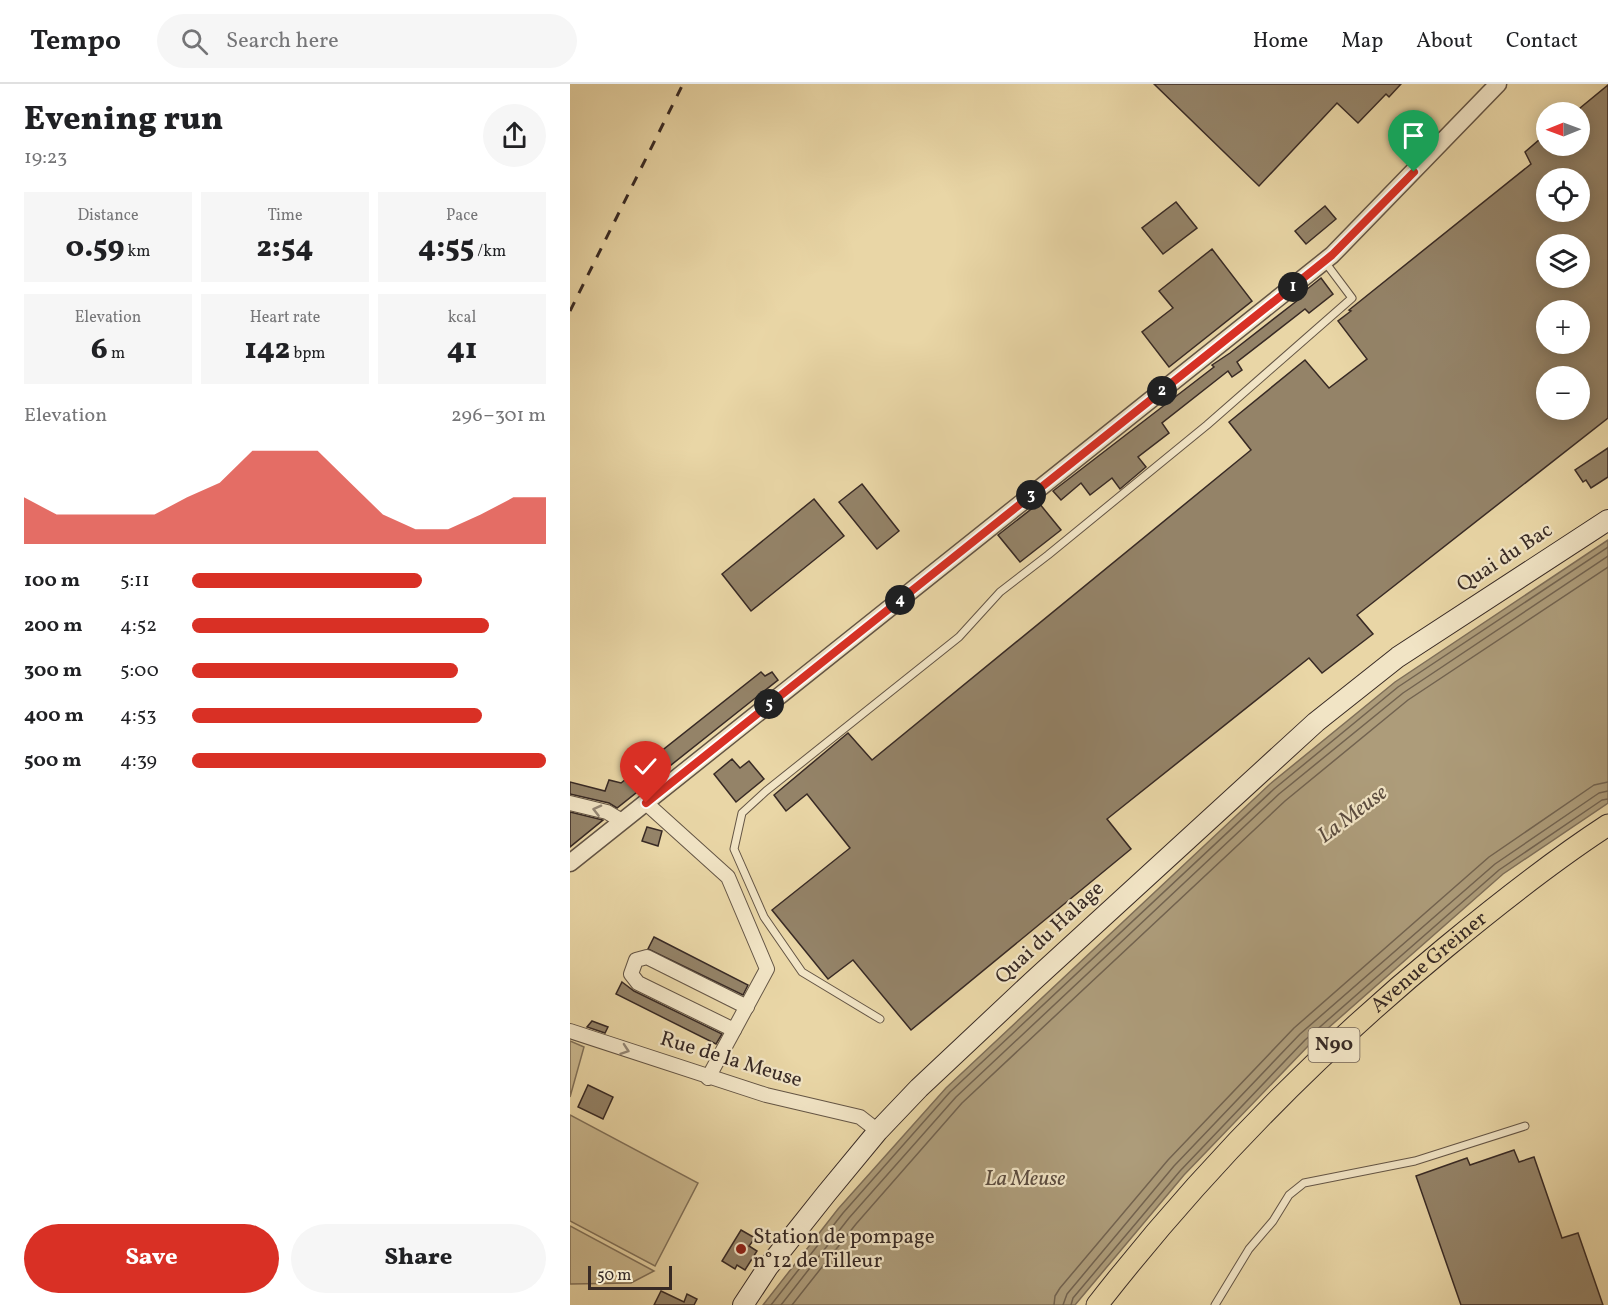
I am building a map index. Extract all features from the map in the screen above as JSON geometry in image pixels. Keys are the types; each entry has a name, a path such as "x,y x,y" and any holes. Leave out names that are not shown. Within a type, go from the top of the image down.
{"main road":[{"name":"Quai du Bac","path":"1428,636 1608,520"},
{"name":"Quai du Halage","path":"743,1305 779,1253 878,1131 959,1050 1316,722 1370,677 1428,636"},
{"name":"Avenue Greiner","path":"1097,1305 1204,1178 1253,1125 1333,1046 1399,986 1474,924 1532,878 1608,825"}],"street":[{"path":"570,863 1324,261 1422,164 1498,84"},
{"path":"570,803 607,812 622,821"},
{"path":"646,803 728,877 767,969 708,1078"},
{"path":"734,1030 638,983 631,974 636,960 647,957 747,1007"},
{"name":"Rue de la Meuse","path":"570,1031 708,1078 766,1095 860,1117 878,1131"}],"lane":[{"path":"880,1019 802,972 764,917 734,849 742,813 766,791 959,637 1000,592 1207,425 1352,298 1324,261"},
{"path":"1215,1305 1249,1249 1273,1221 1289,1195 1304,1183 1415,1161 1525,1126"}],"shaded area":[{"path":"570,1041 584,1047 570,1097"},
{"path":"570,1115 698,1183 655,1266 570,1221"},
{"path":"570,1226 654,1271 631,1283 570,1284"}],"water":[{"name":"La Meuse","path":"1608,540 1608,803 1503,874 1310,1044 1184,1175 1075,1305 763,1305 838,1209 946,1088 1270,784 1395,682"}],"building":[{"path":"1154,84 1401,84 1389,97 1386,94 1358,123 1337,103 1259,186"},
{"path":"1608,85 1608,418 1357,615 1373,634 1322,673 1309,658 1107,819 1131,849 911,1030 853,960 828,979 772,910 850,848 807,794 786,811 774,795 848,733 872,760 1251,450 1229,422 1305,360 1329,388 1367,359 1338,321 1531,164 1525,152 1536,143 1536,156 1590,156 1590,102 1587,102"},
{"path":"1176,202 1197,228 1163,254 1142,228"},
{"path":"1325,206 1336,219 1306,244 1295,231"},
{"path":"1212,249 1252,301 1169,367 1142,332 1173,308 1159,291"},
{"path":"1321,278 1333,294 1309,313 1305,309 1237,362 1242,370 1232,377 1228,371 1162,423 1169,433 1138,457 1146,467 1120,489 1112,478 1090,495 1081,483 1061,500 1053,491 1214,367 1212,365 1298,300 1296,298"},
{"path":"1608,448 1608,477 1591,488 1586,480 1583,482 1575,470"},
{"path":"862,484 899,531 877,549 839,502"},
{"path":"814,499 844,536 751,611 722,574"},
{"path":"1039,503 1061,530 1020,562 998,535"},
{"path":"761,672 765,676 772,672 778,680 617,808 609,803 570,794 570,782 605,791 609,780 621,783"},
{"path":"732,759 740,768 749,761 764,779 736,802 714,774"},
{"path":"570,812 603,820 570,847"},
{"path":"647,827 662,831 658,846 642,841"},
{"path":"654,937 748,985 743,995 648,949"},
{"path":"622,982 634,991 722,1034 716,1044 616,994"},
{"path":"592,1021 608,1027 605,1033 587,1027"},
{"path":"588,1085 613,1097 603,1119 578,1107"},
{"path":"1514,1150 1519,1162 1534,1157 1562,1238 1578,1233 1603,1305 1461,1305 1416,1176 1467,1158 1470,1165"},
{"name":"Station de pompage n°12 de Tilleur","path":"741,1230 755,1238 749,1246 757,1251 745,1270 737,1265 735,1269 722,1261"},
{"path":"661,1291 684,1302 687,1294 697,1299 694,1305 654,1305"}],"railway":[{"path":"570,311 683,84"}],"place":[{"name":"Station de pompage n°12 de Tilleur","path":"741,1249"}],"route":[{"path":"646,803 1332,255 1414,172"}]}
